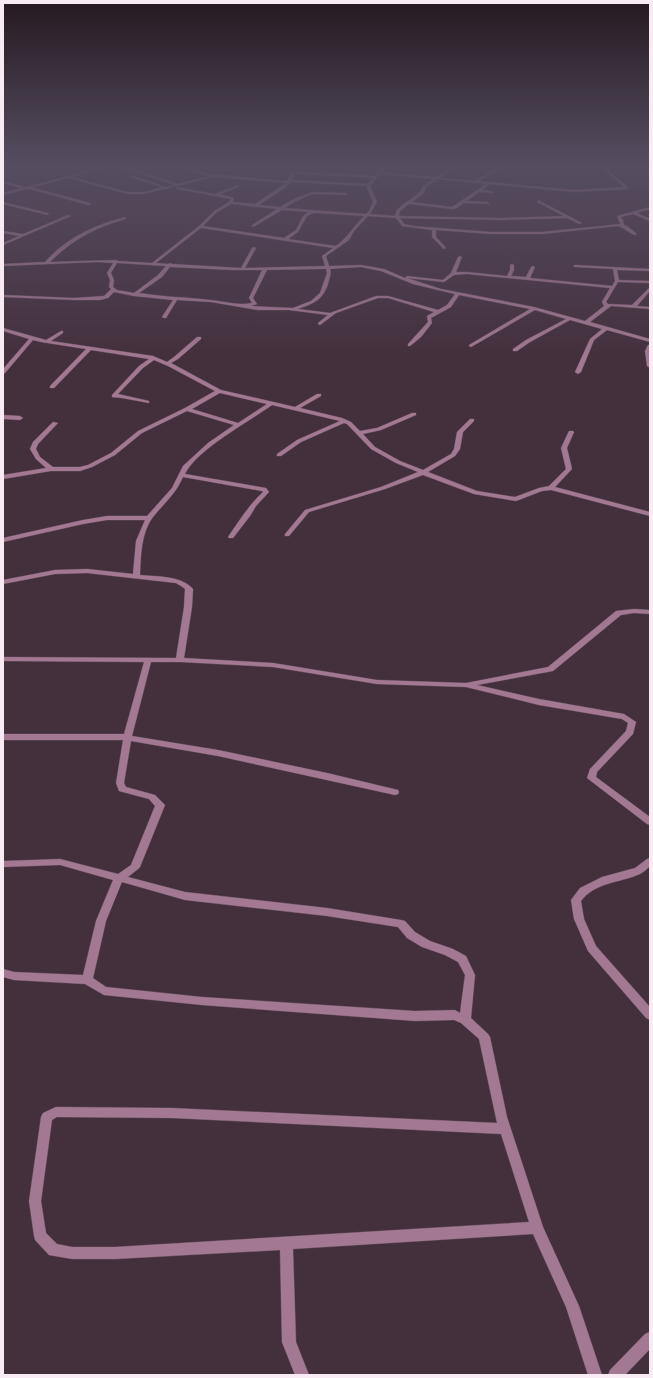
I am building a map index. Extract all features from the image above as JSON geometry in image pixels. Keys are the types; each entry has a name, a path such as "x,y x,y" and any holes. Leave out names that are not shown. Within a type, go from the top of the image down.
{"street":[{"path":"4,231 22,235"},
{"path":"3,244 31,231"},
{"path":"47,262 70,241 89,231"},
{"path":"154,263 194,231"},
{"path":"227,231 337,247"},
{"path":"283,240 296,231"},
{"path":"113,290 134,295 199,300 258,309 289,308 305,305 313,302 322,294 329,273 324,256 348,239 354,231"},
{"path":"434,231 434,237 444,248"},
{"path":"469,231 495,233 542,233 559,231"},
{"path":"631,231 635,234"},
{"path":"242,269 254,248"},
{"path":"453,274 460,257"},
{"path":"113,290 111,287 112,280 109,273 116,261"},
{"path":"3,265 47,262 116,261 242,269 300,269 361,266 382,270 415,283 534,308 650,341"},
{"path":"134,295 160,276 170,264"},
{"path":"509,276 512,270 512,265"},
{"path":"576,266 650,270"},
{"path":"528,278 533,267"},
{"path":"587,322 607,305 612,287 617,281 615,268"},
{"path":"243,306 255,304 250,298 265,269"},
{"path":"400,276 444,280 453,274 473,273 612,287"},
{"path":"617,281 650,282"},
{"path":"3,296 98,298 106,297 113,290"},
{"path":"634,306 642,296 650,290"},
{"path":"410,345 430,322 429,317 450,306 458,293"},
{"path":"320,324 330,314 378,297 383,297 438,312"},
{"path":"164,317 176,299"},
{"path":"607,305 650,308"},
{"path":"289,308 330,314"},
{"path":"471,346 534,308"},
{"path":"515,350 522,344 558,326 570,318"},
{"path":"3,328 31,339 153,358 168,363 208,386 220,391 344,421 349,423 373,448 398,462 469,491 512,499 521,498 541,489 551,488 650,514"},
{"path":"578,372 592,339 604,329"},
{"path":"47,342 61,332"},
{"path":"168,363 199,338"},
{"path":"4,369 31,339"},
{"path":"650,346 648,351 650,366"},
{"path":"52,387 89,349"},
{"path":"147,402 122,396 114,396 141,367 153,358"},
{"path":"3,477 51,469 80,468 90,466 113,454 140,432 220,391"},
{"path":"295,409 319,395"},
{"path":"136,576 139,541 149,518 175,489 185,467 210,444 270,404"},
{"path":"187,409 239,425"},
{"path":"358,433 379,429 414,414"},
{"path":"3,417 20,418"},
{"path":"287,535 307,511 383,488 424,472 453,455 457,449 460,432 472,420"},
{"path":"279,455 299,441 344,421"},
{"path":"51,469 38,458 33,449 35,443 55,423"},
{"path":"551,488 569,468 564,448 571,432"},
{"path":"181,475 264,489 266,492 253,505 231,537"},
{"path":"3,540 83,522 108,518 149,518"},
{"path":"3,582 55,572 87,572 177,581 184,584 189,589 188,607 180,660"},
{"path":"466,685 550,669 619,612 650,612"},
{"path":"3,659 180,660 273,665 376,682 466,685 539,702 624,716 632,722 630,732 593,771 591,775 592,778 650,822"},
{"path":"87,980 101,921 119,878 135,867 160,805 152,796 122,789 120,783 127,738 148,660"},
{"path":"3,737 127,738 218,753 395,792"},
{"path":"650,861 638,871 605,880 583,891 576,900 579,919 592,948 650,1015"},
{"path":"3,864 60,862 185,896 327,912 401,924 411,935 426,944 449,952 462,959 470,975 465,1020"},
{"path":"3,973 14,976 87,980 104,991 202,1001 415,1016 455,1015 465,1020 484,1037 501,1117 537,1228 572,1306 595,1375"},
{"path":"505,1129 172,1113 56,1112 47,1117 35,1201 40,1236 54,1250 72,1253 286,1243 537,1228"},
{"path":"286,1243 289,1342 302,1375"},
{"path":"615,1375 650,1339"}]}
